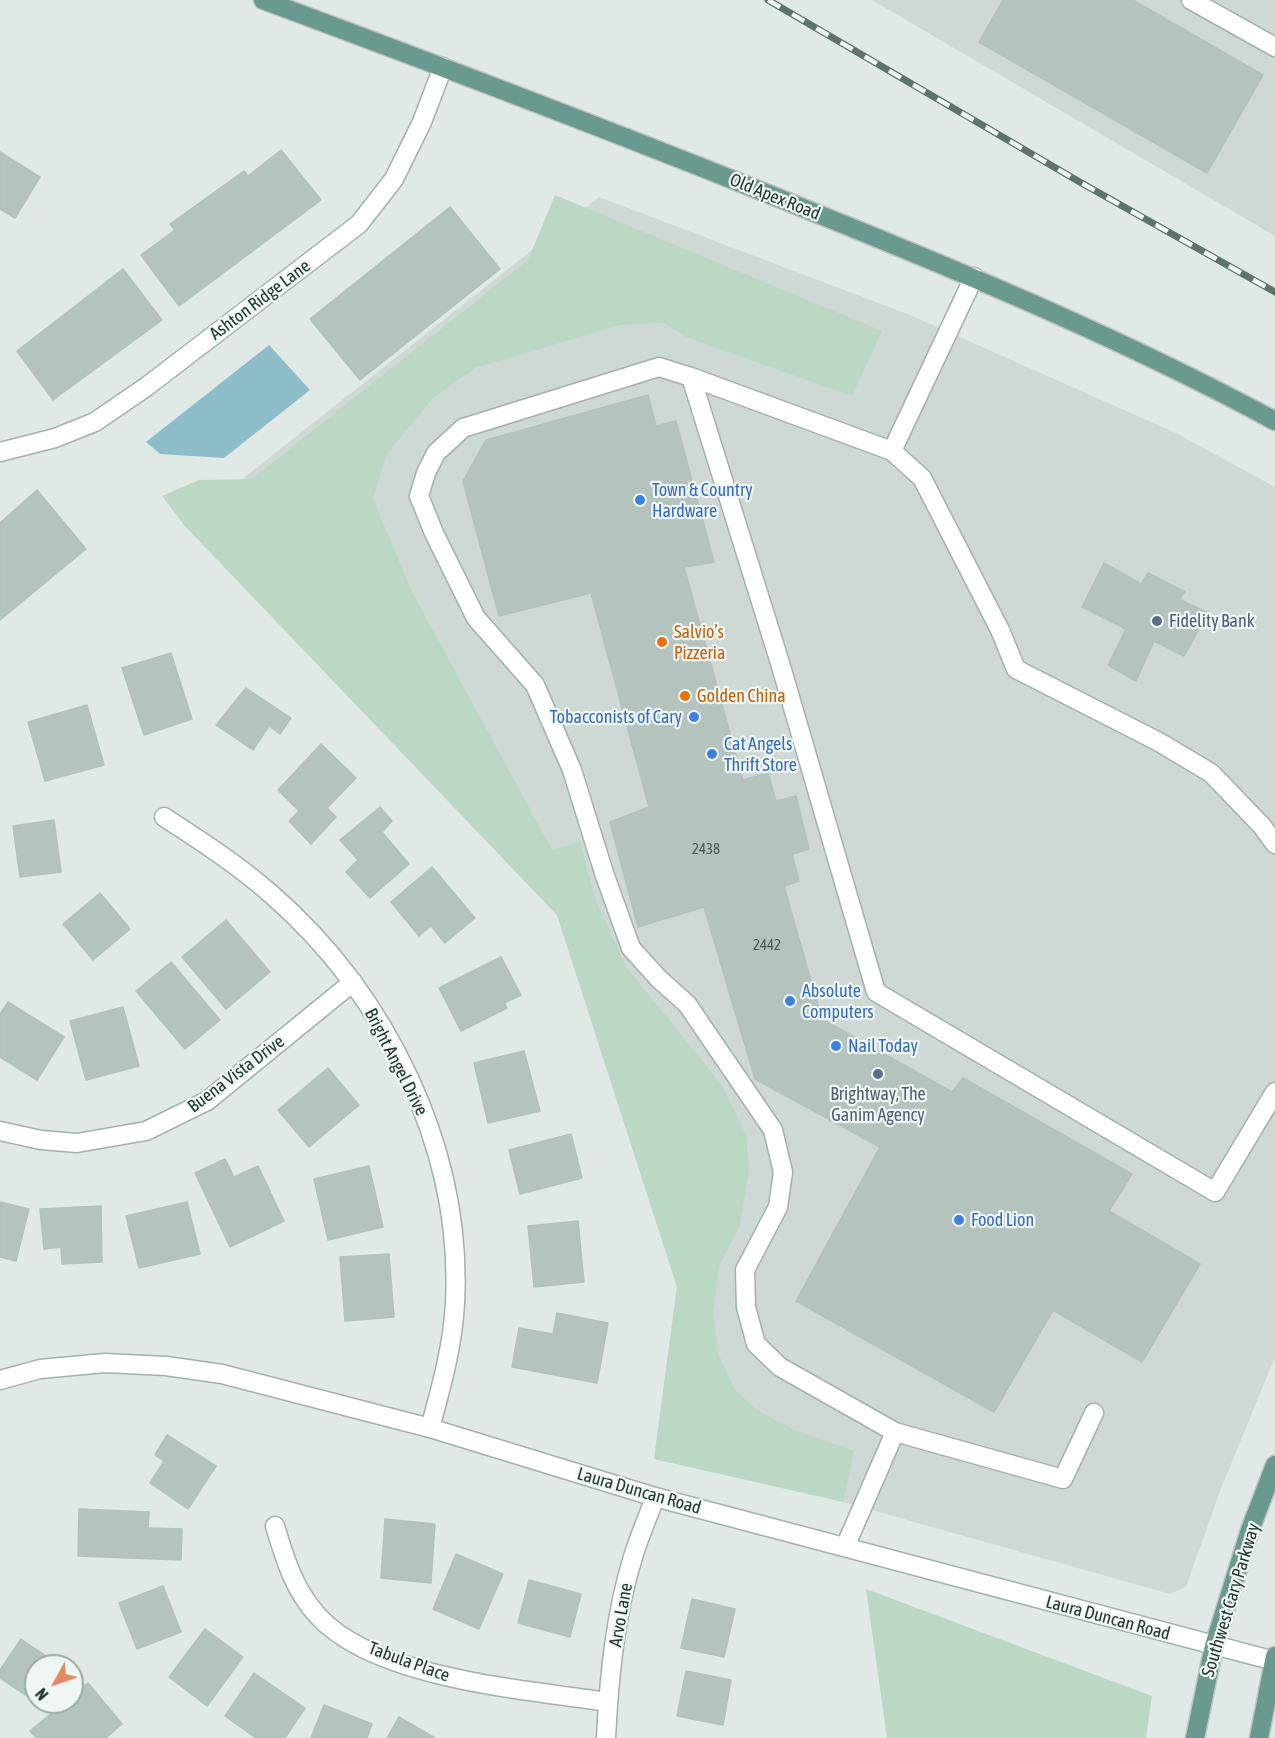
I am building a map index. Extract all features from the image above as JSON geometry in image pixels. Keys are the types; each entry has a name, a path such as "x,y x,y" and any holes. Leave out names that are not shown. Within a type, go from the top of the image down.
{"main road":[{"name":"Old Apex Road","path":"263,0 676,157 974,277 1199,380 1275,421"},
{"name":"Southwest Cary Parkway","path":"1194,1738 1214,1646 1250,1530 1275,1465"},
{"path":"1259,1738 1275,1659"}],"street":[{"path":"1191,0 1275,47"},
{"name":"Ashton Ridge Lane","path":"0,452 55,438 95,422 155,380 359,224 394,179 422,122 443,67"},
{"path":"892,452 974,277"},
{"path":"1094,1413 1063,1479 895,1432 780,1367 756,1344 746,1306 745,1270 778,1207 783,1172 773,1130 687,1004 659,979 631,948 603,873 572,770 535,685 476,618 418,496 426,472 436,453 463,428 659,367 692,377 892,452 922,478 1000,630 1016,669 1159,742 1211,773 1262,826 1275,844"},
{"path":"692,377 780,663 876,992 1215,1192 1275,1092"},
{"name":"Bright Angel Drive","path":"164,817 271,893 313,934 353,982 386,1033 428,1125 441,1172 450,1221 455,1304 449,1345 430,1428"},
{"name":"Buena Vista Drive","path":"0,1131 41,1140 77,1143 146,1131 207,1101 353,982"},
{"name":"Laura Duncan Road","path":"0,1380 40,1369 105,1363 166,1366 222,1374 430,1428 656,1497 1214,1646 1275,1659"},
{"path":"845,1547 895,1432"},
{"name":"Arvo Lane","path":"606,1738 608,1702 620,1608 633,1557 656,1497"},
{"name":"Tabula Place","path":"275,1526 290,1576 318,1617 358,1644 386,1658 459,1680 608,1702"}],"shaded area":[{"path":"872,0 1275,0 1275,236"},
{"path":"599,197 910,315 1178,434 1275,487 1275,1357 1220,1491 1186,1587 1170,1594 815,1494 654,1459 677,1287 557,915 184,525"}],"green space":[{"path":"555,195 882,331 852,396 686,337 664,323 620,325 475,368 432,399 386,455 373,499 412,592 552,850 580,842 595,898 626,967 722,1085 746,1136 749,1170 740,1225 720,1264 713,1313 718,1353 735,1390 758,1411 797,1431 854,1451 843,1502 654,1459 677,1287 557,915 184,525 162,496 199,480 252,479 528,260"},
{"path":"866,1589 1152,1696 1146,1738 887,1738"}],"water":[{"path":"269,345 310,390 224,458 160,454 146,442"}],"building":[{"path":"1003,0 1133,0 1263,75 1207,173 979,42"},
{"path":"281,150 321,200 179,306 141,255 175,230 170,224 244,171 248,176"},
{"path":"0,152 40,177 15,218 0,209"},
{"path":"450,207 500,269 360,380 310,319"},
{"path":"123,269 162,320 53,400 17,351"},
{"path":"648,395 656,426 676,421 714,562 684,567 743,780 768,773 776,801 796,796 809,849 792,854 799,881 784,886 822,1019 952,1092 963,1078 1132,1174 1109,1211 1200,1264 1142,1362 1053,1310 994,1412 796,1301 880,1147 755,1079 704,907 638,927 610,822 649,807 591,593 499,616 463,481 486,440"},
{"path":"37,490 86,549 0,620 0,523"},
{"name":"Fidelity Bank","path":"1104,563 1141,584 1148,573 1185,592 1179,599 1208,613 1184,656 1154,641 1136,681 1108,665 1126,629 1082,607"},
{"path":"171,653 192,719 144,735 122,668"},
{"path":"246,688 291,718 280,734 269,726 253,750 216,725"},
{"path":"87,705 104,765 45,781 28,722"},
{"path":"321,744 356,778 327,808 336,817 311,844 289,821 299,811 278,790"},
{"path":"380,807 392,821 382,832 409,864 370,898 346,872 358,860 340,840"},
{"path":"54,820 61,872 20,877 13,826"},
{"path":"432,867 475,918 445,943 431,926 419,936 391,902"},
{"path":"100,893 130,929 93,960 63,924"},
{"path":"226,920 270,972 226,1009 182,957"},
{"path":"501,957 521,995 504,1003 507,1008 461,1031 439,988"},
{"path":"171,962 220,1020 185,1049 136,991"},
{"path":"8,1002 64,1037 37,1080 0,1057 0,1014"},
{"path":"123,1007 139,1066 86,1080 70,1021"},
{"path":"524,1051 540,1111 488,1123 474,1063"},
{"path":"328,1068 359,1105 309,1147 278,1110"},
{"path":"571,1134 582,1178 520,1194 509,1150"},
{"path":"225,1159 234,1177 258,1166 284,1221 230,1247 195,1173"},
{"path":"369,1166 383,1227 328,1240 314,1179"},
{"path":"0,1202 29,1209 16,1261 0,1257"},
{"path":"187,1202 200,1254 139,1268 126,1216"},
{"path":"101,1206 102,1262 62,1264 61,1247 44,1249 40,1209"},
{"path":"578,1221 584,1282 534,1287 528,1226"},
{"path":"389,1254 394,1317 345,1321 340,1257"},
{"path":"557,1313 608,1323 597,1383 512,1367 519,1328 553,1334"},
{"path":"167,1435 216,1466 188,1509 150,1483 164,1461 155,1455"},
{"path":"79,1509 149,1512 148,1528 182,1529 181,1560 78,1556"},
{"path":"385,1519 435,1524 431,1583 381,1578"},
{"path":"456,1554 503,1574 479,1629 433,1609"},
{"path":"529,1580 581,1594 570,1637 518,1623"},
{"path":"163,1586 181,1632 137,1649 119,1603"},
{"path":"692,1599 735,1609 724,1657 681,1648"},
{"path":"205,1629 243,1657 207,1706 169,1677"},
{"path":"21,1639 43,1654 24,1654 24,1694 0,1678 0,1670"},
{"path":"686,1671 731,1680 723,1725 677,1716"},
{"path":"254,1673 305,1708 285,1738 256,1738 225,1716"},
{"path":"88,1683 122,1724 106,1738 36,1738 30,1731 51,1714 84,1714 84,1686"},
{"path":"324,1705 372,1724 367,1738 311,1738"},
{"path":"399,1717 435,1738 387,1738"}],"railway":[{"path":"768,0 1078,181 1275,292"}],"place":[{"name":"Town & Country Hardware","path":"640,500"},
{"name":"Fidelity Bank","path":"1157,621"},
{"name":"Salvio’s Pizzeria","path":"662,642"},
{"name":"Golden China","path":"685,696"},
{"name":"Tobacconists of Cary","path":"694,717"},
{"name":"Cat Angels Thrift Store","path":"712,754"},
{"name":"Absolute Computers","path":"790,1001"},
{"name":"Nail Today","path":"836,1046"},
{"name":"Brightway, The Ganim Agency","path":"878,1074"},
{"name":"Food Lion","path":"959,1220"}]}
